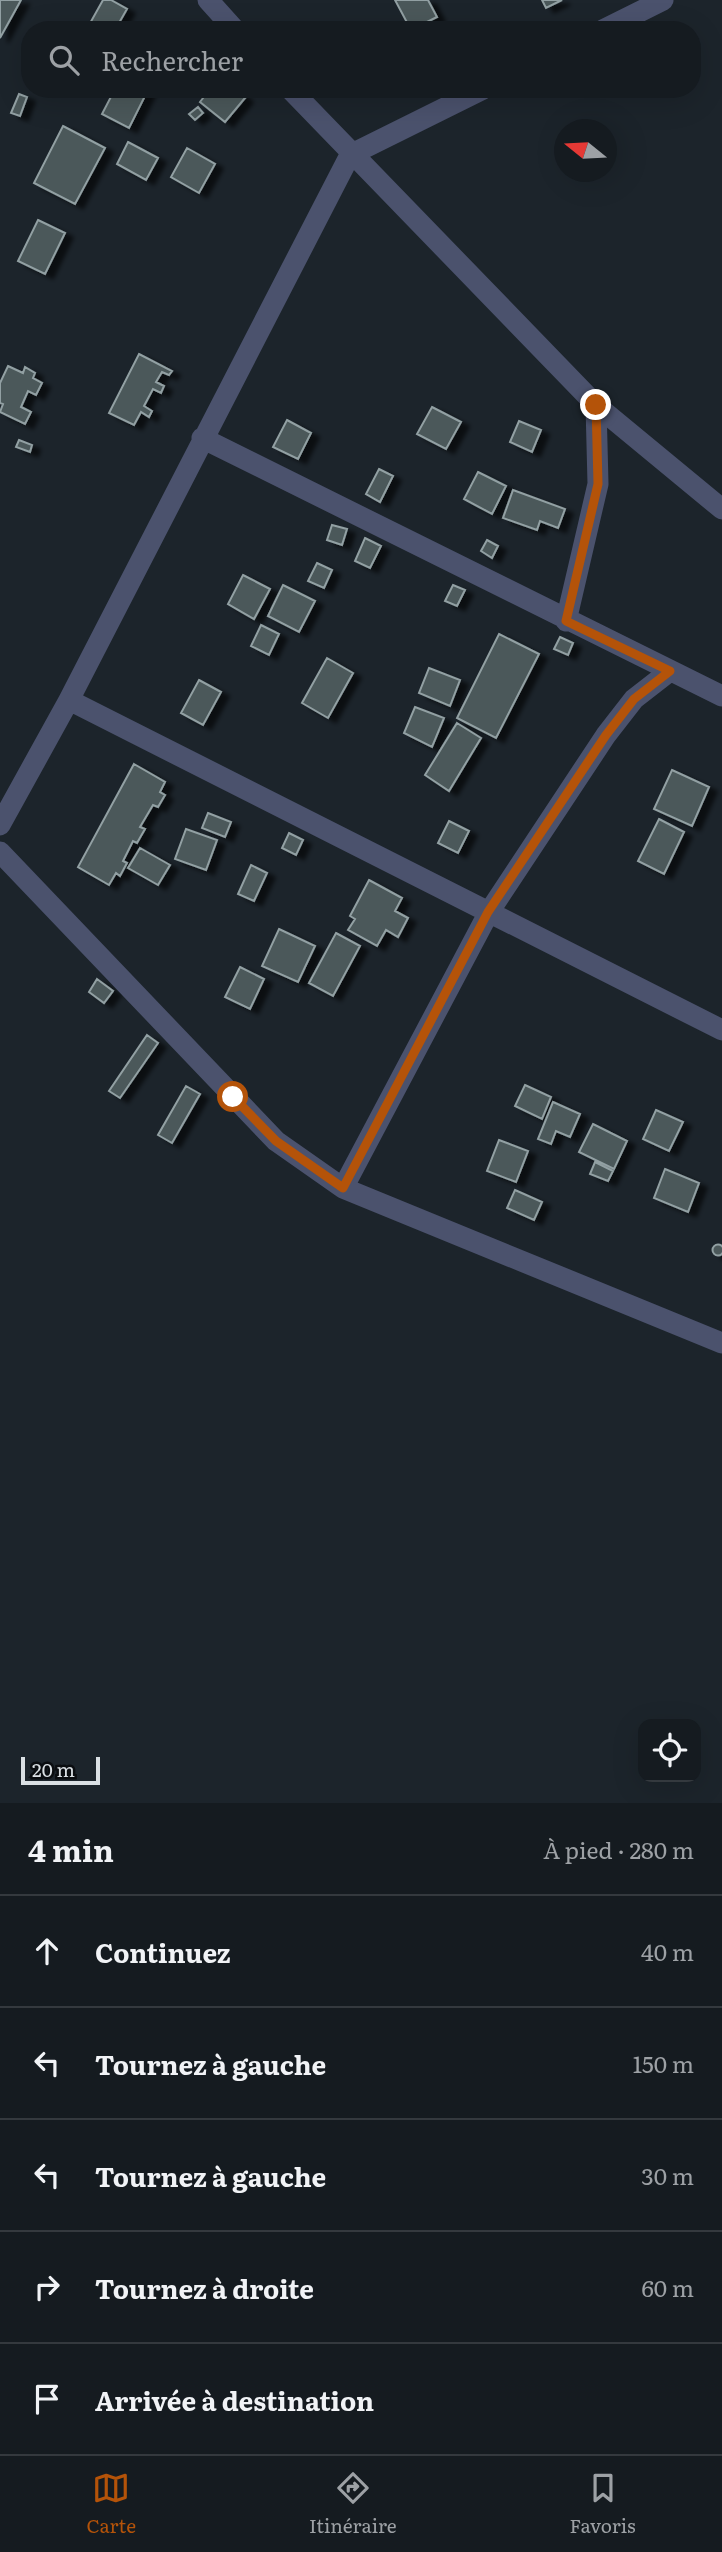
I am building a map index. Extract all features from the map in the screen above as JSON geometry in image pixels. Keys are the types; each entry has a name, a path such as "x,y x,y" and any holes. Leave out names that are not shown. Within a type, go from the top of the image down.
{"street":[{"path":"208,0 227,21"},
{"path":"621,21 663,0"},
{"path":"298,98 350,155 596,405 722,509"},
{"path":"0,825 69,700 350,155 465,98"},
{"path":"566,621 598,484 596,405"},
{"path":"202,438 566,621 722,696"},
{"path":"343,1188 488,912 606,735 634,699 670,671"},
{"path":"69,700 722,1030"},
{"path":"0,852 276,1141 343,1188 722,1343"}],"building":[{"path":"0,0 21,0 0,38"},
{"path":"103,0 111,0 127,9 120,21 91,21"},
{"path":"395,0 428,0 437,17 429,21 406,21"},
{"path":"542,0 562,0 546,8"},
{"path":"19,94 21,98 27,98 20,116 11,113"},
{"path":"110,98 144,98 129,128 102,114"},
{"path":"203,98 245,98 225,122 200,102"},
{"path":"198,107 203,113 195,120 189,114"},
{"path":"63,126 105,148 75,204 34,183"},
{"path":"128,142 158,158 146,180 117,164"},
{"path":"187,148 215,164 199,193 171,177"},
{"path":"38,220 65,233 45,274 18,261"},
{"path":"139,354 172,371 169,375 162,372 156,382 164,386 161,393 153,389 144,406 152,411 149,417 141,412 134,425 109,413"},
{"path":"8,366 23,373 25,367 35,373 33,378 42,383 36,395 28,391 21,407 31,412 25,424 0,412 3,404 0,403 0,383"},
{"path":"432,407 461,422 446,449 417,434"},
{"path":"287,420 311,433 298,459 273,447"},
{"path":"519,421 541,430 532,452 510,442"},
{"path":"19,440 32,445 30,452 16,447"},
{"path":"379,469 393,476 380,502 366,494"},
{"path":"478,472 506,486 492,514 464,499"},
{"path":"513,490 565,509 558,528 540,521 537,530 503,518"},
{"path":"332,525 347,529 342,545 327,540"},
{"path":"365,538 381,546 370,568 355,561"},
{"path":"487,540 498,546 492,558 481,551"},
{"path":"317,563 332,570 324,588 308,581"},
{"path":"243,575 270,589 254,619 228,604"},
{"path":"283,585 315,601 299,632 268,616"},
{"path":"453,585 465,590 457,606 445,601"},
{"path":"261,625 279,634 269,655 251,646"},
{"path":"499,634 539,654 496,738 457,718"},
{"path":"560,637 573,643 568,655 554,649"},
{"path":"327,658 353,673 328,718 302,703"},
{"path":"429,668 460,680 450,706 419,693"},
{"path":"199,680 221,692 203,725 181,713"},
{"path":"415,707 444,718 432,747 404,733"},
{"path":"457,723 481,738 449,791 425,775"},
{"path":"134,764 165,782 160,792 165,795 158,807 153,805 140,827 145,829 137,843 133,841 123,861 127,863 120,876 116,873 109,885 78,867"},
{"path":"672,770 709,787 692,826 654,809"},
{"path":"208,813 231,822 225,837 202,828"},
{"path":"659,819 684,832 664,874 638,861"},
{"path":"449,821 469,831 458,853 438,843"},
{"path":"186,829 217,840 206,870 175,859"},
{"path":"289,833 303,840 296,855 282,848"},
{"path":"140,848 170,865 158,885 128,868"},
{"path":"251,865 267,873 254,901 238,894"},
{"path":"369,880 402,898 395,911 408,918 398,937 386,930 377,946 348,930 355,919 350,916"},
{"path":"279,929 315,946 298,982 262,966"},
{"path":"336,933 360,946 333,996 309,983"},
{"path":"240,967 264,979 250,1009 225,997"},
{"path":"97,979 113,991 104,1003 89,992"},
{"path":"147,1035 158,1043 120,1098 109,1091"},
{"path":"525,1085 551,1097 542,1119 515,1106"},
{"path":"186,1086 200,1094 172,1143 158,1135"},
{"path":"553,1102 580,1114 570,1137 556,1131 551,1144 538,1139"},
{"path":"656,1110 683,1122 669,1151 643,1139"},
{"path":"593,1124 627,1141 614,1169 579,1152"},
{"path":"499,1140 528,1151 516,1182 487,1171"},
{"path":"595,1162 613,1171 608,1181 590,1174"},
{"path":"665,1169 699,1183 688,1212 654,1198"},
{"path":"515,1190 542,1202 534,1220 507,1208"},
{"path":"718,1245 722,1246 722,1254 718,1255 714,1254 713,1250 714,1246"}],"route":[{"path":"233,1097 276,1141 343,1188 488,912 606,735 634,699 670,671 566,621 598,484 596,405"}]}
